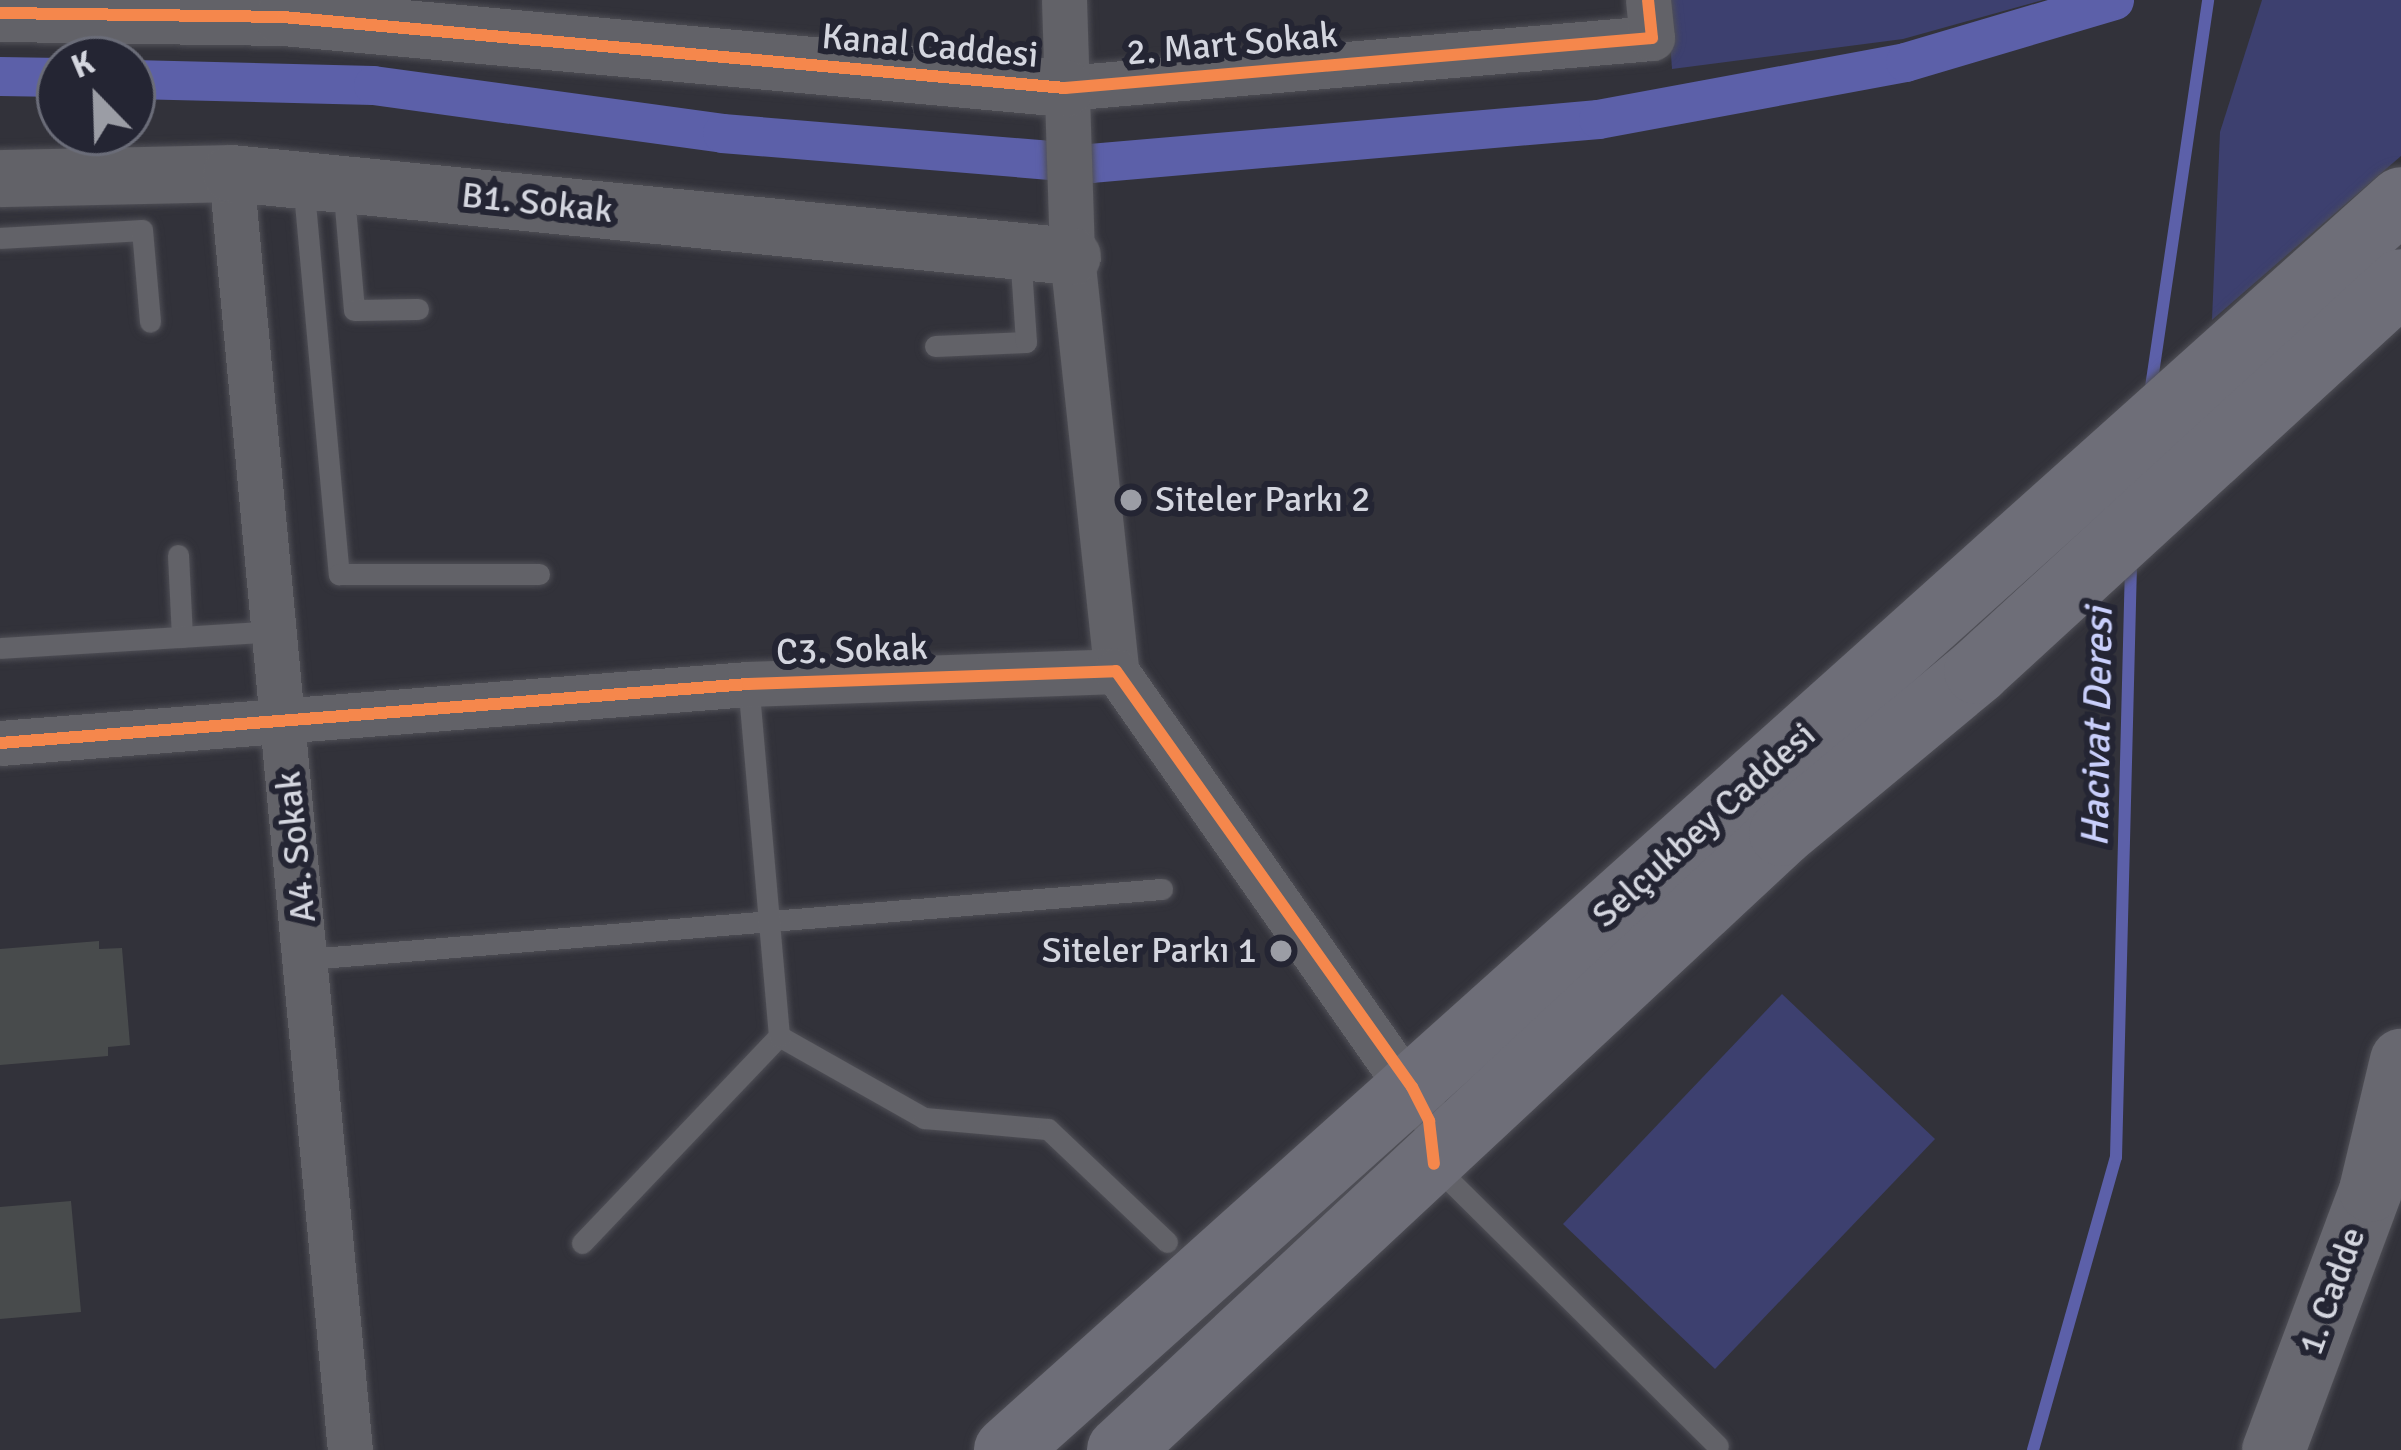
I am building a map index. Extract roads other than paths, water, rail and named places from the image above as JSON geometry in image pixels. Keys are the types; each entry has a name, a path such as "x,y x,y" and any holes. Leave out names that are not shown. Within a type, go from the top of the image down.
{"main road":[{"name":"Selçukbey Caddesi","path":"1007,1450 1412,1087 1770,805 1977,671 2273,359 2401,200"},
{"name":"Selçukbey Caddesi","path":"1120,1450 1434,1165 1770,805 1945,607 2273,359 2401,282"},
{"name":"1. Cadde","path":"2287,1431 2385,1188 2401,1060"}],"street":[{"path":"1064,0 1065,88 1046,254 1116,670 1412,1087 1429,1121 1434,1165"},
{"name":"2. Mart Sokak","path":"1065,88 1652,38 1648,0"},
{"name":"Kanal Caddesi","path":"0,13 284,16 1065,88"},
{"name":"B1. Sokak","path":"0,178 231,173 1046,254"},
{"name":"A4. Sokak","path":"231,173 308,959 350,1450"},
{"name":"C3. Sokak","path":"0,743 284,725 748,684 1116,670"}],"lane":[{"path":"323,182 354,310 418,309"},
{"path":"323,182 339,574 539,574"},
{"path":"0,238 142,230 150,322"},
{"path":"935,346 1026,342 1046,254"},
{"path":"178,555 182,638"},
{"path":"0,648 275,632"},
{"path":"582,1243 779,1036 748,684"},
{"path":"308,959 1162,889"},
{"path":"779,1036 924,1118 1048,1129 1167,1242"},
{"path":"1434,1165 1718,1446"}],"waterway":[{"path":"156,80 373,85 722,133 1090,163 1598,119 1905,62 2114,0"},
{"name":"Hacivat Deresi","path":"2150,394 2208,0"},
{"path":"0,76 36,77"},
{"name":"Hacivat Deresi","path":"2033,1450 2116,1157 2131,563"}],"place":[{"name":"Siteler Parkı 2","path":"1131,500"},
{"name":"Siteler Parkı 1","path":"1281,951"}]}
